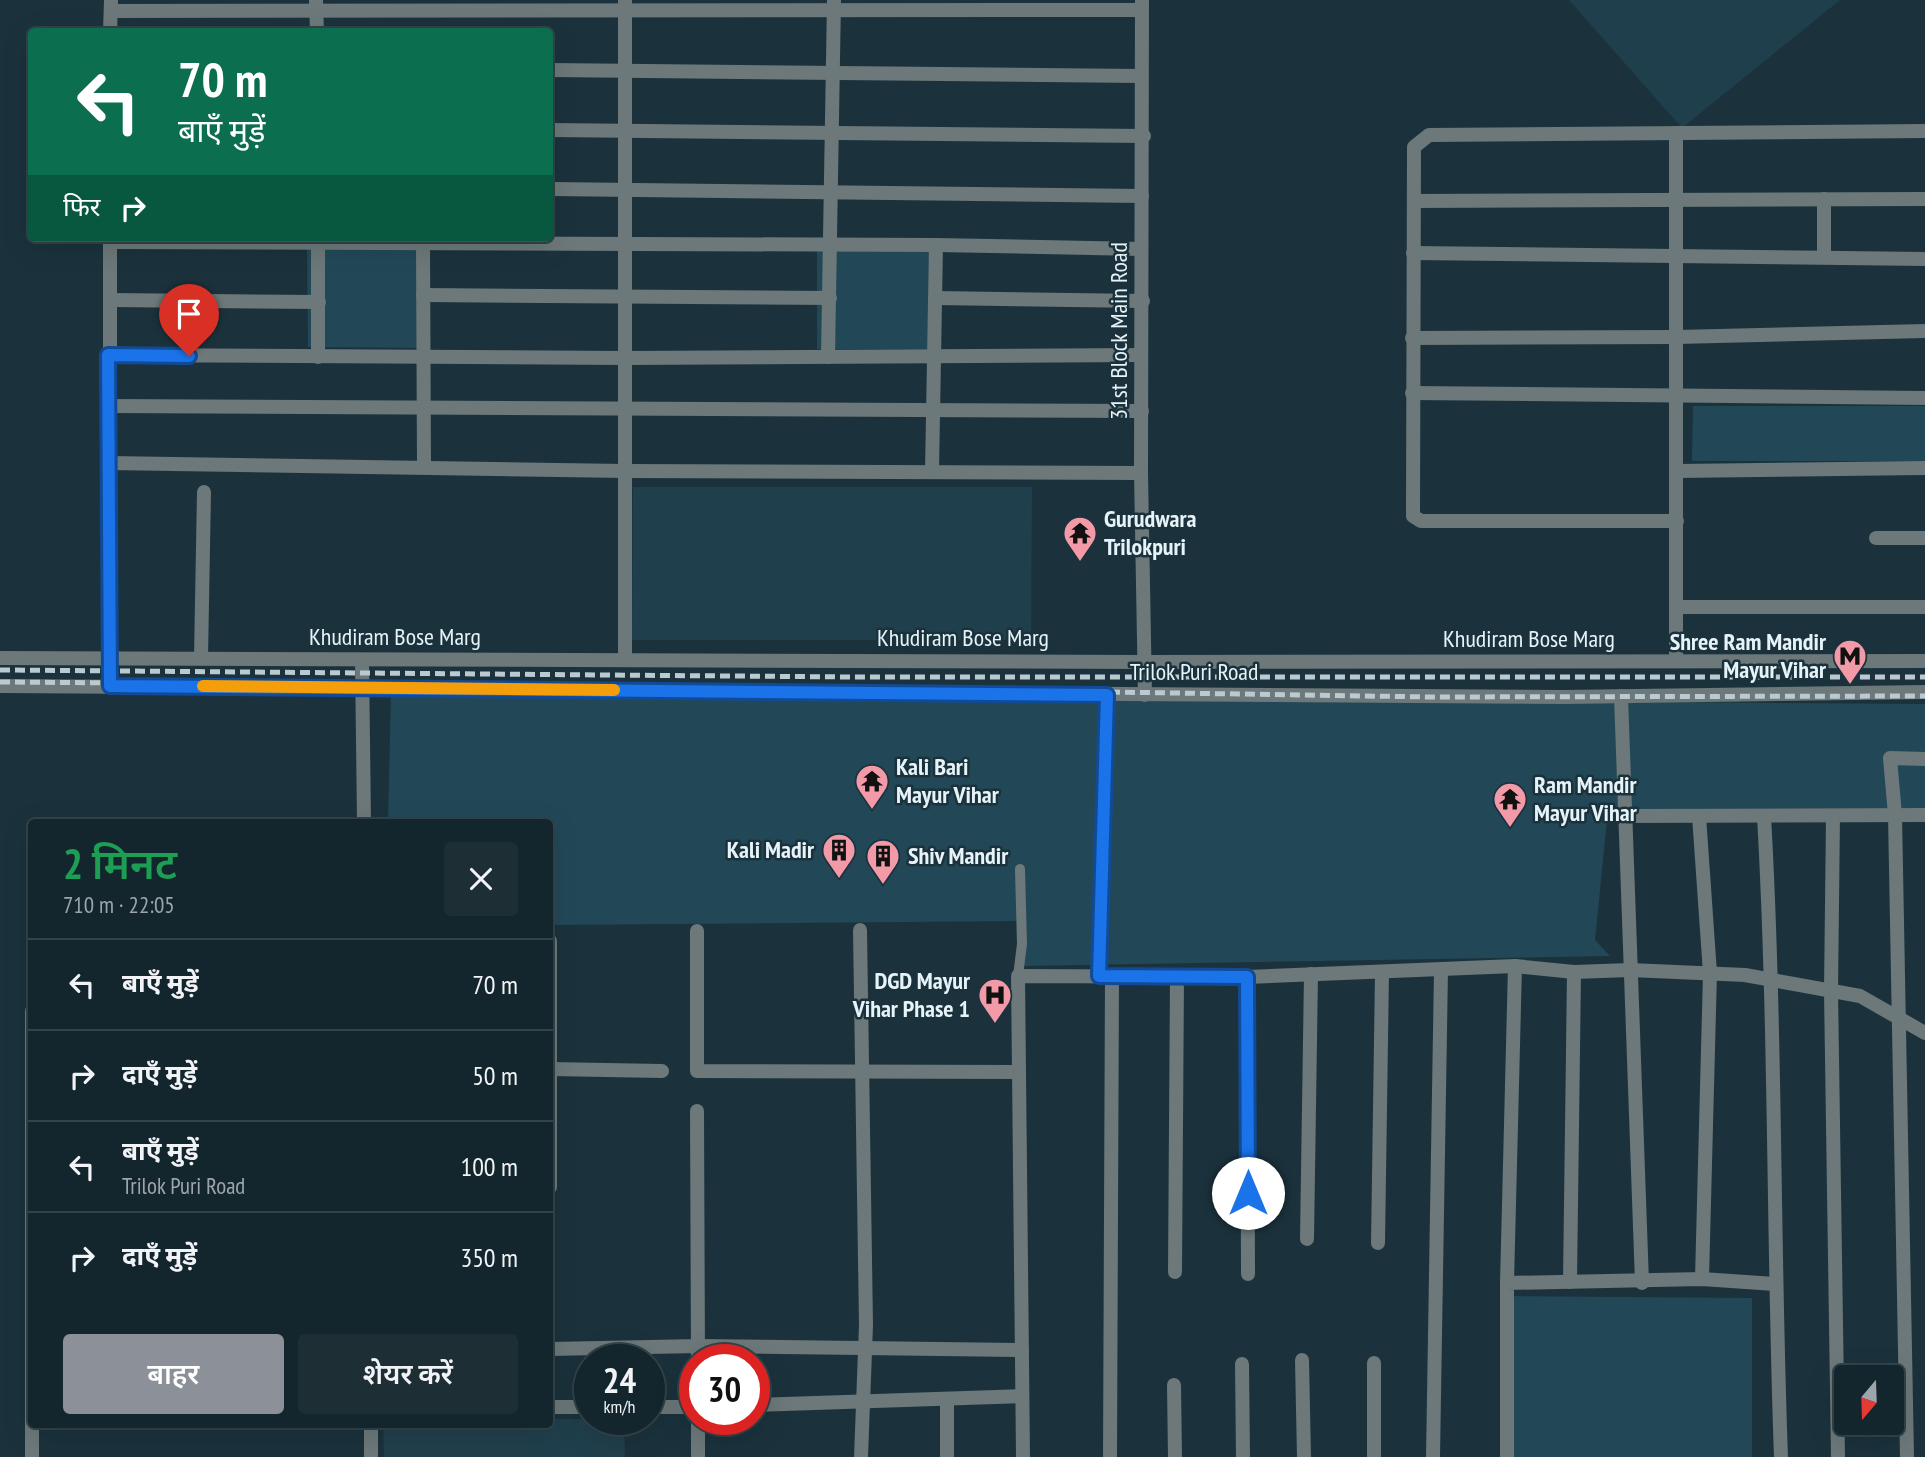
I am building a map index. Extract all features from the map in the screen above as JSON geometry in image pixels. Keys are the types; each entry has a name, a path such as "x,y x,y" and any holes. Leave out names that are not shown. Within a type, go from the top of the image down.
{"street":[{"path":"625,5 625,659"},
{"path":"110,28 111,6 1142,5"},
{"name":"31st Block Main Road","path":"1142,5 1140,76 1144,136 1141,473 1142,663 1145,695"},
{"path":"316,6 317,28"},
{"path":"828,357 834,6"},
{"path":"553,70 1140,76"},
{"path":"553,130 1144,136"},
{"path":"1677,521 1416,519 1412,511 1414,147 1429,135 1925,131"},
{"path":"1676,133 1676,662"},
{"path":"553,190 1142,197"},
{"path":"1824,199 1824,257"},
{"path":"1414,201 1925,199"},
{"path":"110,242 110,686"},
{"path":"318,242 318,357"},
{"path":"353,242 625,246 936,245 1141,249"},
{"path":"423,244 424,467"},
{"path":"932,472 936,245"},
{"path":"1413,253 1925,258"},
{"path":"423,296 830,298"},
{"path":"935,298 1143,301"},
{"path":"110,300 318,302"},
{"path":"1412,338 1677,337 1925,331"},
{"path":"108,355 624,358 1141,355"},
{"path":"1412,393 1925,398"},
{"path":"108,406 1142,411"},
{"path":"108,463 625,471 1141,473"},
{"path":"1677,471 1925,468"},
{"path":"201,658 204,492"},
{"path":"1876,538 1925,538"},
{"path":"1676,607 1925,607"},
{"name":"Khudiram Bose Marg","path":"0,658 1142,663 1925,661"},
{"path":"362,660 364,819"},
{"name":"Trilok Puri Road","path":"0,686 1107,695 1621,696 1925,692"},
{"path":"1621,696 1623,816 1642,1283"},
{"path":"1907,1457 1895,816 1890,758 1925,759"},
{"path":"1623,816 1925,815"},
{"path":"1699,816 1710,973 1702,1279"},
{"path":"1764,816 1773,980 1775,1284 1781,1457"},
{"path":"1833,816 1831,991 1838,1457"},
{"path":"860,930 864,1349 861,1457"},
{"path":"696,931 697,1071 1018,1072"},
{"path":"1023,1457 1018,976 1247,977 1515,966 1574,972 1630,970 1710,973 1773,980 1860,996 1925,1033"},
{"path":"1507,1457 1507,1283 1515,966"},
{"path":"1433,1457 1441,970"},
{"path":"1378,1243 1382,972"},
{"path":"1570,1282 1574,972"},
{"path":"1307,1239 1311,974"},
{"path":"1105,976 1110,1457"},
{"path":"1175,1272 1177,977"},
{"path":"1247,977 1248,1274"},
{"path":"553,1069 662,1071"},
{"path":"697,1111 699,1344"},
{"path":"1507,1283 1642,1283 1702,1279 1775,1284"},
{"path":"553,1349 679,1352"},
{"path":"770,1351 1021,1350"},
{"path":"1302,1360 1304,1457"},
{"path":"1374,1363 1374,1457"},
{"path":"1241,1364 1243,1457"},
{"path":"1174,1385 1175,1457"},
{"path":"770,1405 1022,1396"},
{"path":"947,1399 947,1457"},
{"path":"553,1407 574,1407"},
{"path":"32,1428 32,1457"},
{"path":"370,1428 371,1457"},
{"path":"698,1435 698,1457"}],"lane":[{"path":"1105,976 1107,695"},
{"path":"1018,976 1023,944 1020,869"}],"shaded area":[{"path":"1569,0 1840,0 1682,128"},
{"path":"307,246 422,247 421,348 308,347"},
{"path":"817,248 931,249 930,349 817,349"},
{"path":"1693,406 1925,406 1925,461 1692,461"},
{"path":"633,487 1032,487 1031,640 632,640"},
{"path":"391,693 1925,704 1925,808 1608,809 1595,940 1610,956 1022,966 1022,921 553,925 553,819 388,819"},
{"path":"1504,1296 1752,1298 1752,1457 1503,1457"},
{"path":"553,1419 574,1419 574,1435 624,1435 625,1457 384,1457 383,1428 553,1428"}],"railway":[{"path":"0,670 852,677 1925,677"},
{"path":"0,682 919,689 1430,697 1925,696"}],"slow traffic":[{"path":"203,686 614,690"}],"place":[{"name":"Gurudwara Trilokpuri","path":"1080,563"},
{"name":"Shree Ram Mandir Mayur Vihar","path":"1850,686"},
{"name":"Kali Bari Mayur Vihar","path":"872,811"},
{"name":"Ram Mandir Mayur Vihar","path":"1510,829"},
{"name":"Kali Madir","path":"839,880"},
{"name":"Shiv Mandir","path":"883,886"},
{"name":"DGD Mayur Vihar Phase 1","path":"995,1025"}],"route":[{"path":"189,356 108,355 110,686 1107,695 1099,976 1247,977 1248,1193"}]}
